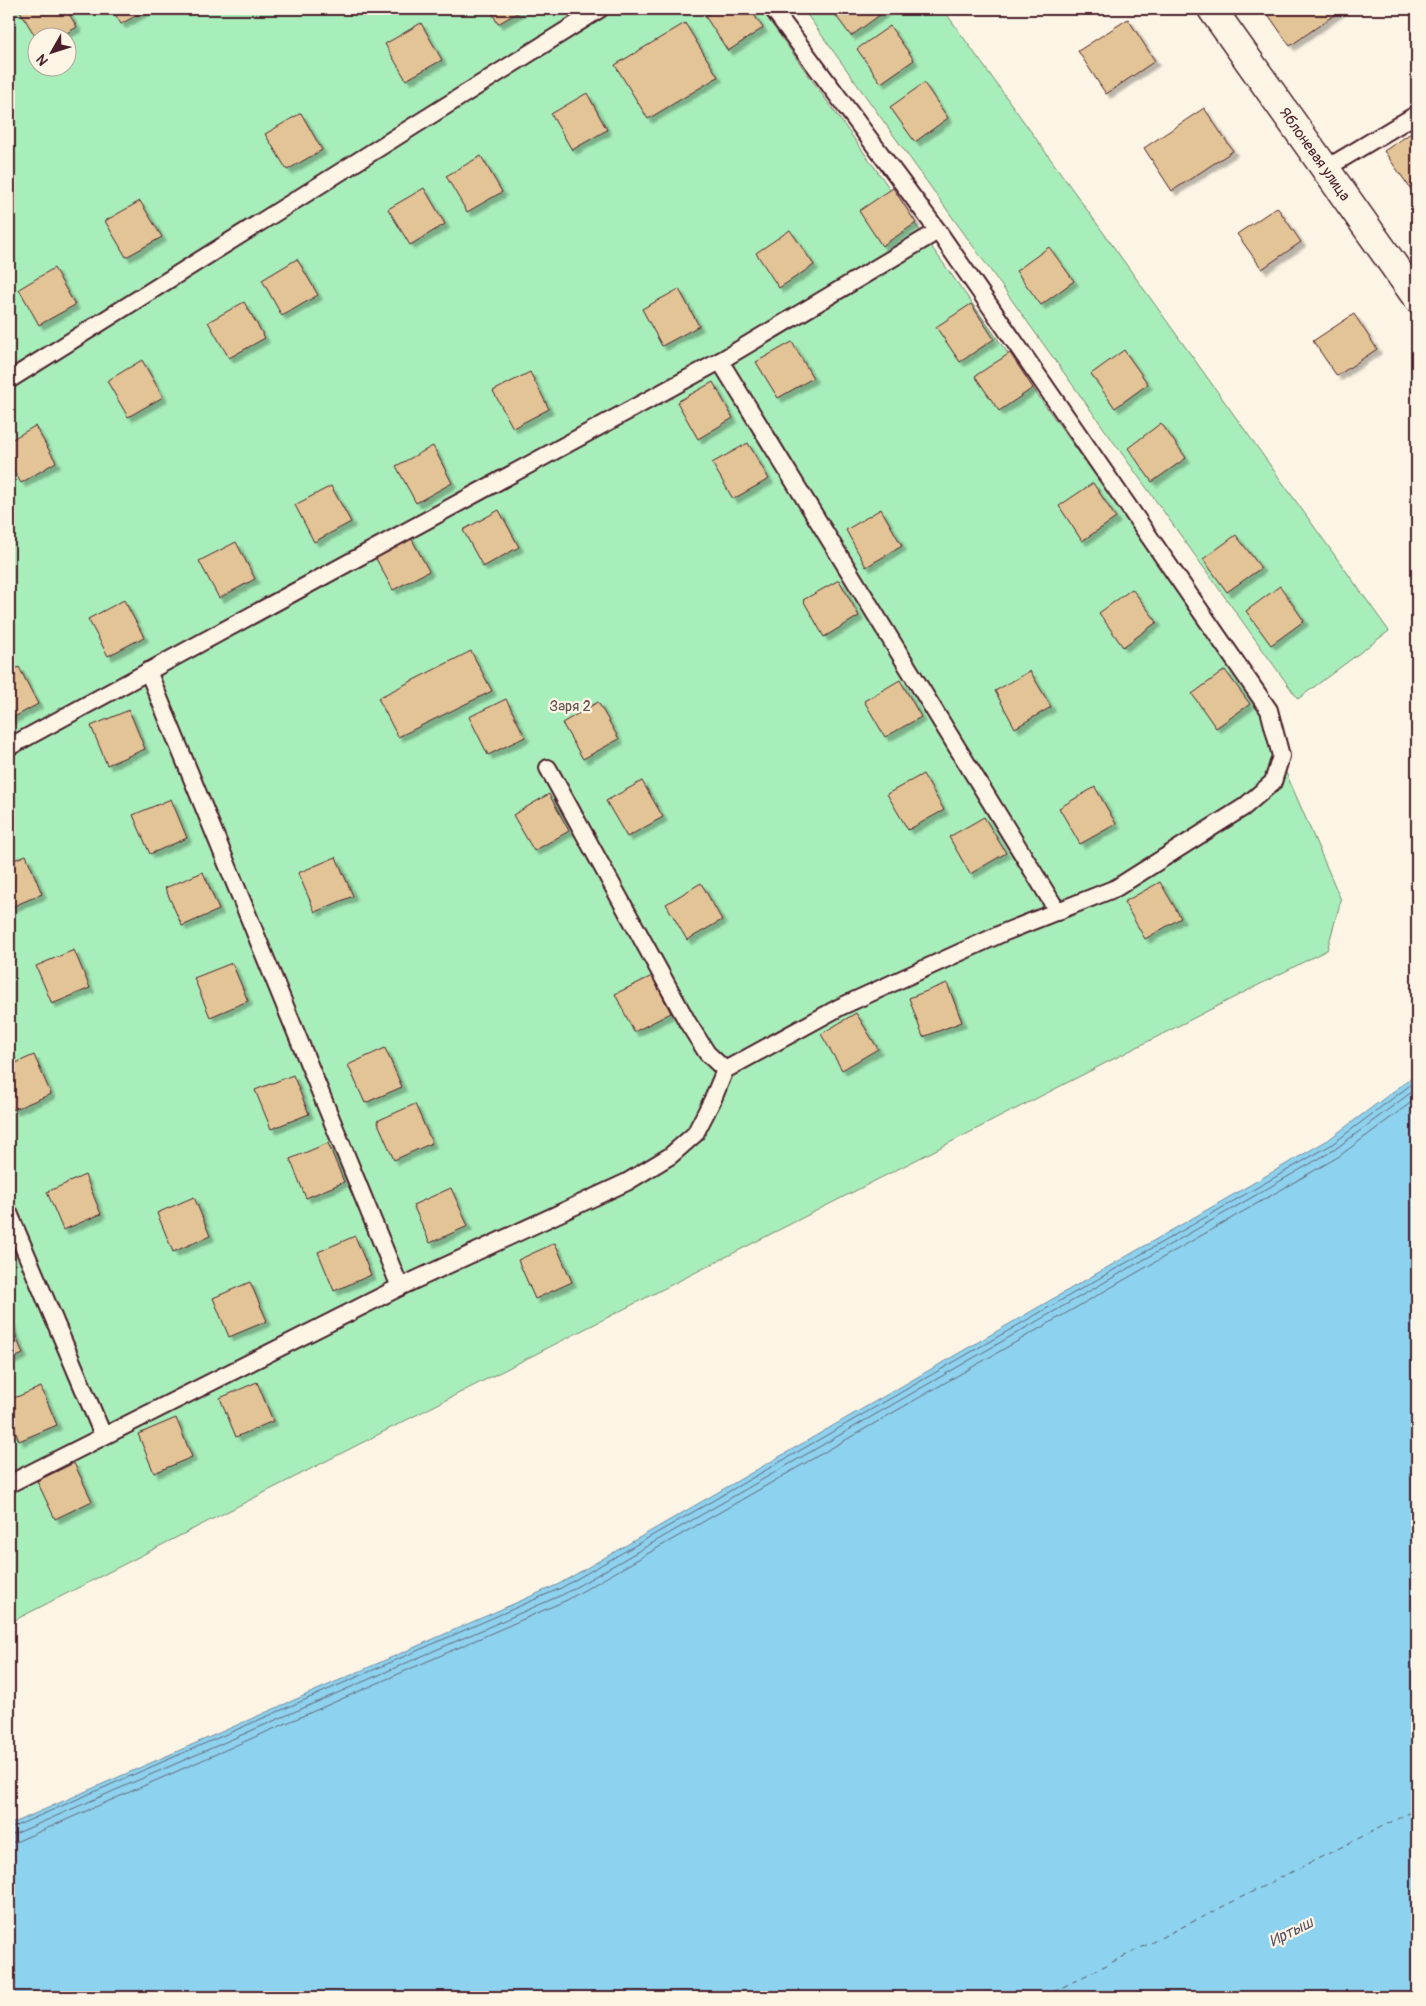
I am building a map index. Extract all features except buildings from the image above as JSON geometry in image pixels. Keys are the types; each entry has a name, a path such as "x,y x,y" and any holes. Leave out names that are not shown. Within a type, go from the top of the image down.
{"street":[{"name":"Яблоневая улица","path":"1212,9 1417,298"}],"lane":[{"path":"9,380 600,9"},
{"path":"9,1484 400,1287 627,1182 670,1156 695,1134 725,1070 840,1007 1005,932 1116,888 1244,807 1273,782 1280,756 1269,710 938,231 773,9"},
{"path":"1326,169 1417,114"},
{"path":"9,747 720,361 938,231"},
{"path":"720,361 1058,912"},
{"path":"148,671 400,1287"},
{"path":"548,768 688,1023 707,1052 725,1070"},
{"path":"9,1213 103,1435"}],"green space":[{"name":"Заря 2","path":"9,9 761,9 1252,694 1341,900 1327,950 9,1623"},
{"path":"803,9 943,9 1389,631 1298,699"}],"water":[{"name":"Иртыш","path":"1417,1074 1417,1997 9,1997 9,1825 559,1584 1328,1140"}],"ferry route":[{"path":"1043,1997 1417,1809"}]}
